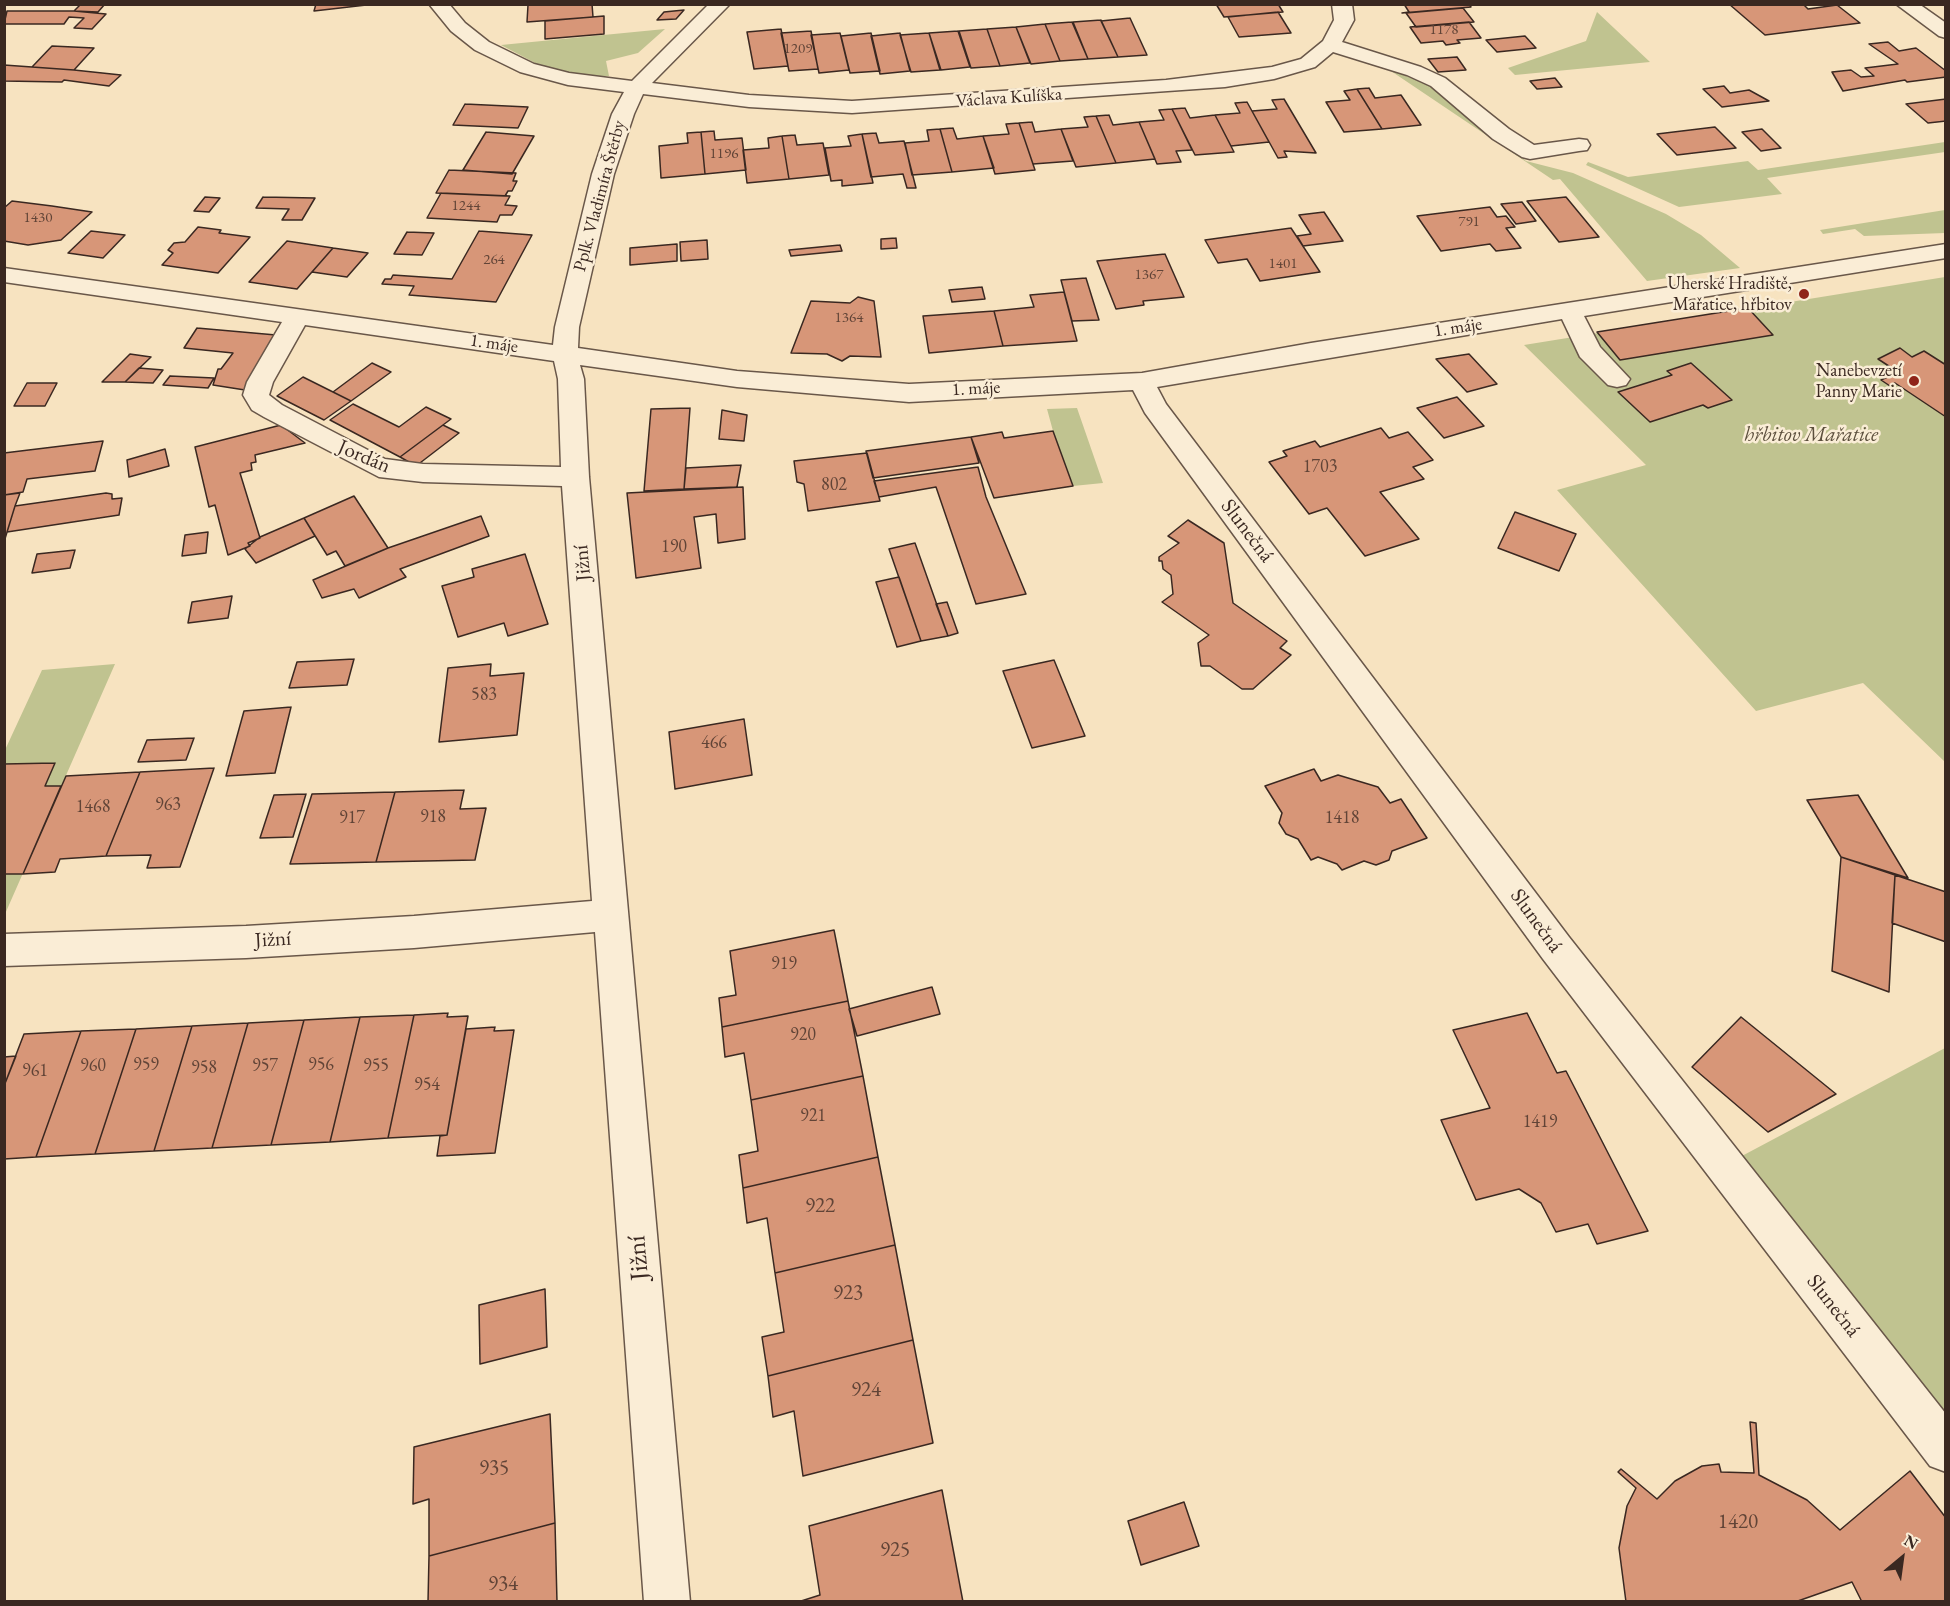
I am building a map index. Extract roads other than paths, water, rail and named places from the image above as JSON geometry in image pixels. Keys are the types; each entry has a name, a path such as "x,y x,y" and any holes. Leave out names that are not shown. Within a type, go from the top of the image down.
{"street":[{"name":"Václava Kulíška","path":"438,4 473,40 515,63 568,79 810,106 892,106 1225,81 1292,69 1308,63 1330,45 1339,33 1344,20 1342,4"},
{"name":"Pplk. Vladimíra Štěrby","path":"565,354 567,327 603,174 622,114 636,88 687,35 721,4"},
{"path":"1905,4 1946,32"},
{"path":"1330,45 1438,82 1501,134 1530,152 1579,145"},
{"name":"1. máje","path":"4,275 737,379 909,393 1142,381 1946,251"},
{"path":"1570,311 1589,351 1617,379"},
{"name":"Jordán","path":"297,317 258,388 256,396 261,404 273,411 379,468 423,473 575,477"},
{"name":"Jižní","path":"565,354 571,379 575,477 667,1602"},
{"name":"Slunečná","path":"1142,381 1154,407 1556,948 1946,1450"},
{"name":"Jižní","path":"4,950 257,941 414,932 612,915"}],"place":[{"name":"Uherské Hradiště, Mařatice, hřbitov","path":"1804,294"},
{"name":"Nanebevzetí Panny Marie","path":"1914,381"}],"park label":[{"name":"hřbitov Mařatice","path":"1811,435"}]}
